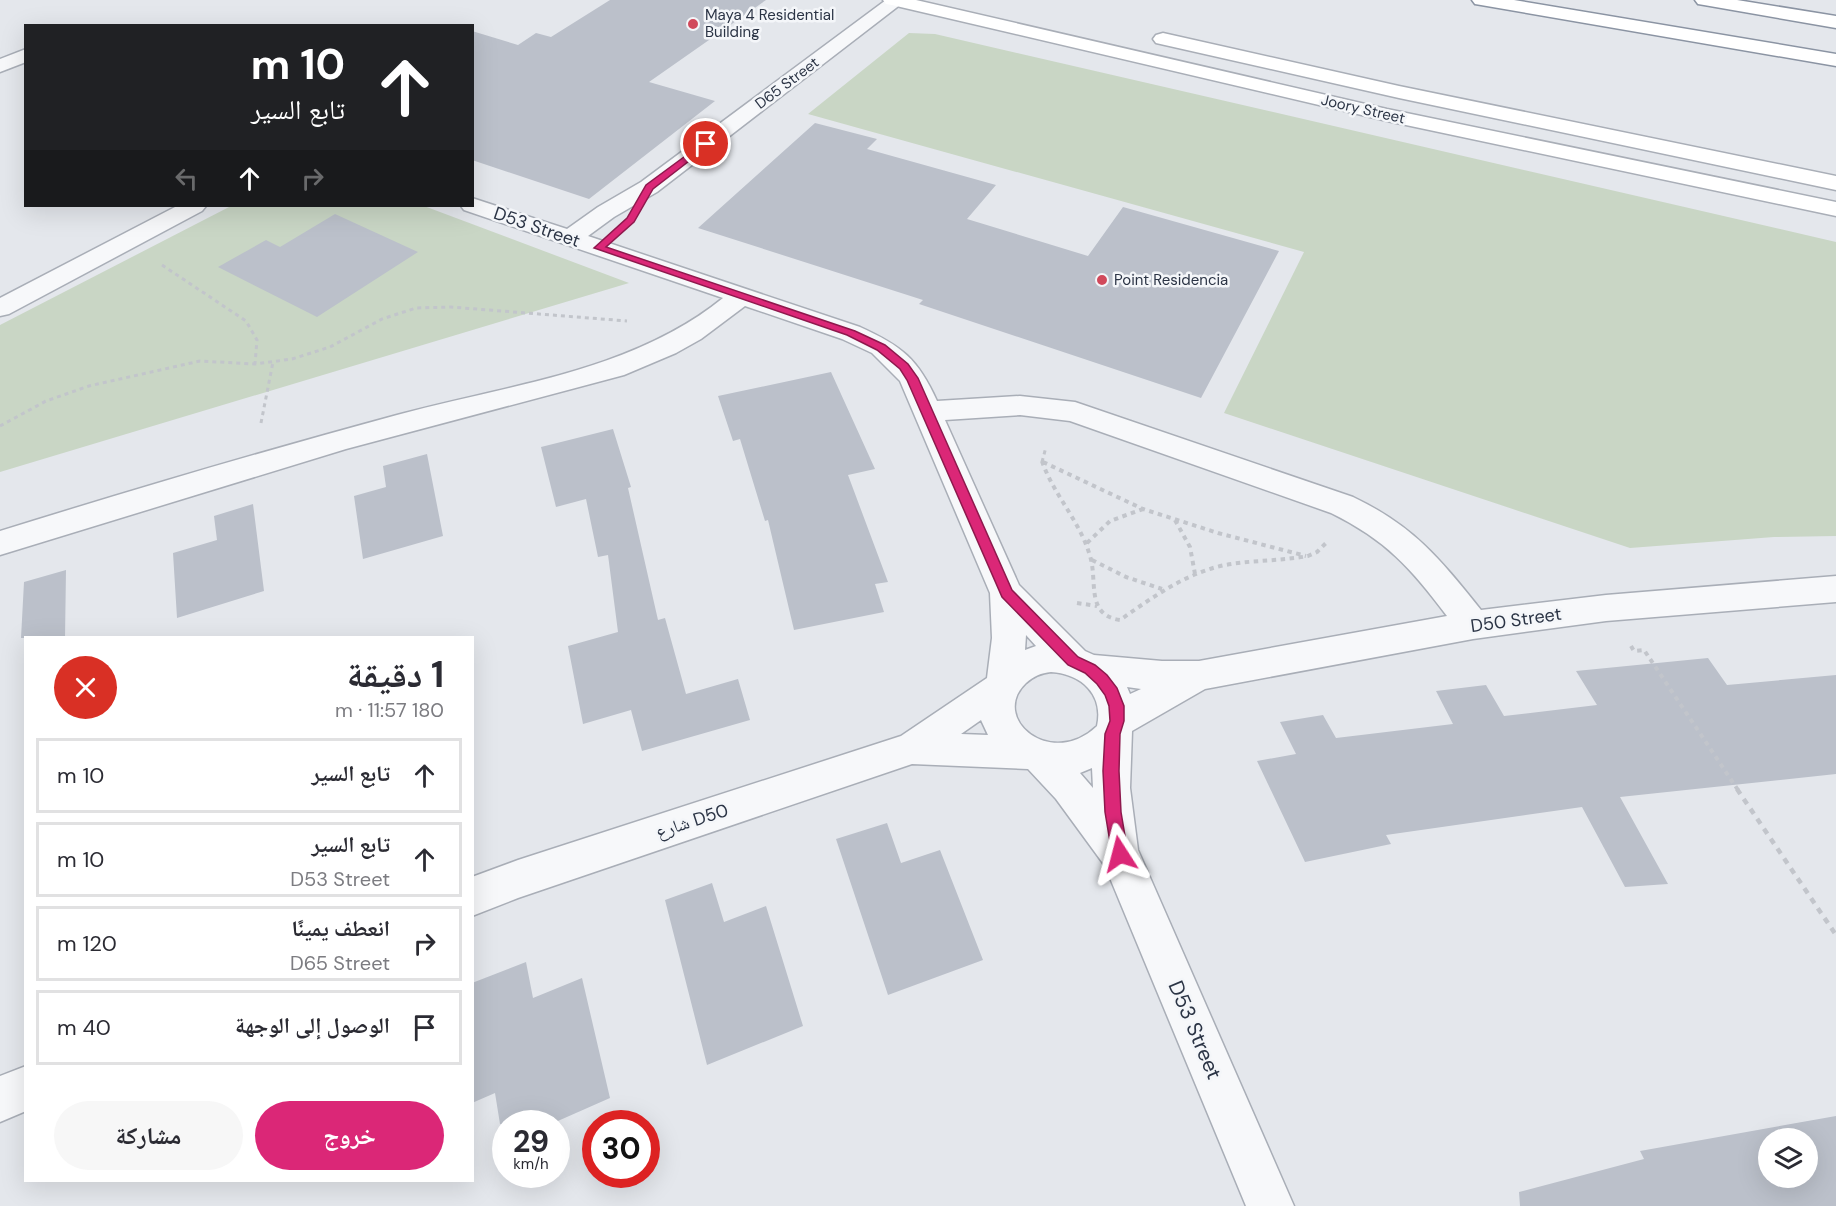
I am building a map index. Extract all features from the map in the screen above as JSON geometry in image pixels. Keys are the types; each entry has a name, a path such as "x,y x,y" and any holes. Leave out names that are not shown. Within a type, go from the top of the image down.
{"main road":[{"name":"Joory Street","path":"899,0 1387,115 1836,209"},
{"path":"932,0 1053,25 1076,25"},
{"path":"1481,0 1836,60"},
{"path":"1704,0 1836,22"},
{"name":"Joory Street","path":"1145,35 1399,92 1836,183"}],"street":[{"name":"D65 Street","path":"570,238 606,212 649,187 899,0"},
{"path":"0,66 20,50"},
{"path":"0,79 24,70"},
{"name":"D65 Street","path":"599,248 631,220 649,187"},
{"name":"D53 Street","path":"474,206 851,333 881,347 904,367 913,378 929,412 1006,593 1010,622 1010,652 1002,685"},
{"path":"0,308 192,207"},
{"path":"0,543 252,465 404,423 603,373 637,362 696,332 740,297"},
{"path":"929,412 1007,404 1053,407 1075,412 1342,505 1377,522 1408,544 1473,625"},
{"name":"D50 Street","path":"1082,665 1162,676 1199,676 1473,625 1606,608 1836,589"},
{"name":"D53 Street","path":"1006,593 1082,665"},
{"path":"1057,658 1082,665 1102,679 1112,692 1116,706 1115,727 1104,745 1083,757 1059,761 1035,755 1004,730 998,716 997,702 1002,685 1012,672 1033,661 1057,658"},
{"name":"D50 Street","path":"1115,727 1144,704 1199,676"},
{"name":"شارع D50","path":"474,896 518,879 912,747 1002,685"},
{"name":"D53 Street","path":"1115,727 1111,771 1113,812 1120,854 1270,1206"},
{"name":"شارع D50","path":"912,747 1035,755"},
{"name":"D53 Street","path":"1035,755 1069,787 1120,854"},
{"path":"0,1100 24,1089"}],"path":[{"path":"126,242 246,321 257,340 255,364"},
{"path":"0,426 46,401 89,386 200,361 255,364 273,362 330,347 398,313 434,306 593,317 696,332"},
{"path":"252,465 273,362"},
{"path":"1075,412 1049,443 1043,453 1042,462 1076,518 1087,543 1092,560 1097,606 1101,613 1110,619 1120,620 1163,589 1195,574 1225,565 1308,556 1317,552 1330,537 1342,505"},
{"path":"1042,462 1143,509 1174,520 1308,556"},
{"path":"1087,543 1110,521 1143,509"},
{"path":"1174,520 1190,547 1195,574"},
{"path":"1092,560 1126,577 1163,589"},
{"path":"1606,608 1634,651 1644,650 1836,935"}],"green space":[{"path":"909,33 935,34 1836,242 1836,536 1774,537 1630,548 1224,413 1304,252 808,114"},
{"path":"229,207 427,207 629,283 0,472 0,325"}],"building":[{"path":"610,0 766,0 649,82 715,101 589,199 474,161 474,32 518,45 536,33 551,37"},
{"path":"815,123 877,139 867,149 996,185 967,219 1088,256 1123,207 1279,251 1201,398 919,304 923,300 698,228"},
{"path":"335,214 418,252 317,317 218,267 266,240 280,247"},
{"path":"831,372 875,469 848,475 888,582 875,584 884,612 794,630 768,520 765,521 740,439 733,441 718,396"},
{"path":"613,429 631,487 628,488 658,620 665,618 686,694 738,679 750,720 642,751 631,710 583,724 568,646 618,632 608,555 598,557 586,499 556,507 541,447"},
{"path":"427,454 443,536 363,559 354,496 386,487 383,466"},
{"path":"253,504 264,591 177,618 173,553 217,540 214,516"},
{"path":"66,570 65,636 24,636 21,638 24,582"},
{"path":"1708,658 1727,685 1836,675 1836,774 1620,797 1668,884 1625,887 1582,807 1386,835 1391,844 1305,862 1257,761 1296,754 1280,722 1323,715 1336,738 1453,724 1436,691 1486,685 1504,716 1597,705 1576,671"},
{"path":"887,823 901,863 940,850 983,960 888,995 836,839"},
{"path":"712,883 724,922 766,906 803,1026 707,1065 665,900"},
{"path":"526,962 533,998 582,978 610,1098 570,1116 570,1110 498,1110 495,1093 474,1102 474,982"},
{"path":"1836,1116 1836,1206 1520,1206 1519,1192 1644,1159 1640,1151 1758,1130 1758,1188 1818,1188 1818,1128 1769,1128"}],"place":[{"name":"Maya 4 Residential Building","path":"693,24"},
{"name":"Point Residencia","path":"1102,280"}],"route":[{"path":"706,144 649,187 631,220 599,248 867,339 881,347 904,367 913,378 929,412 1006,593 1073,661 1090,669 1112,692 1117,721 1113,734 1111,771 1113,812 1120,854"}]}
